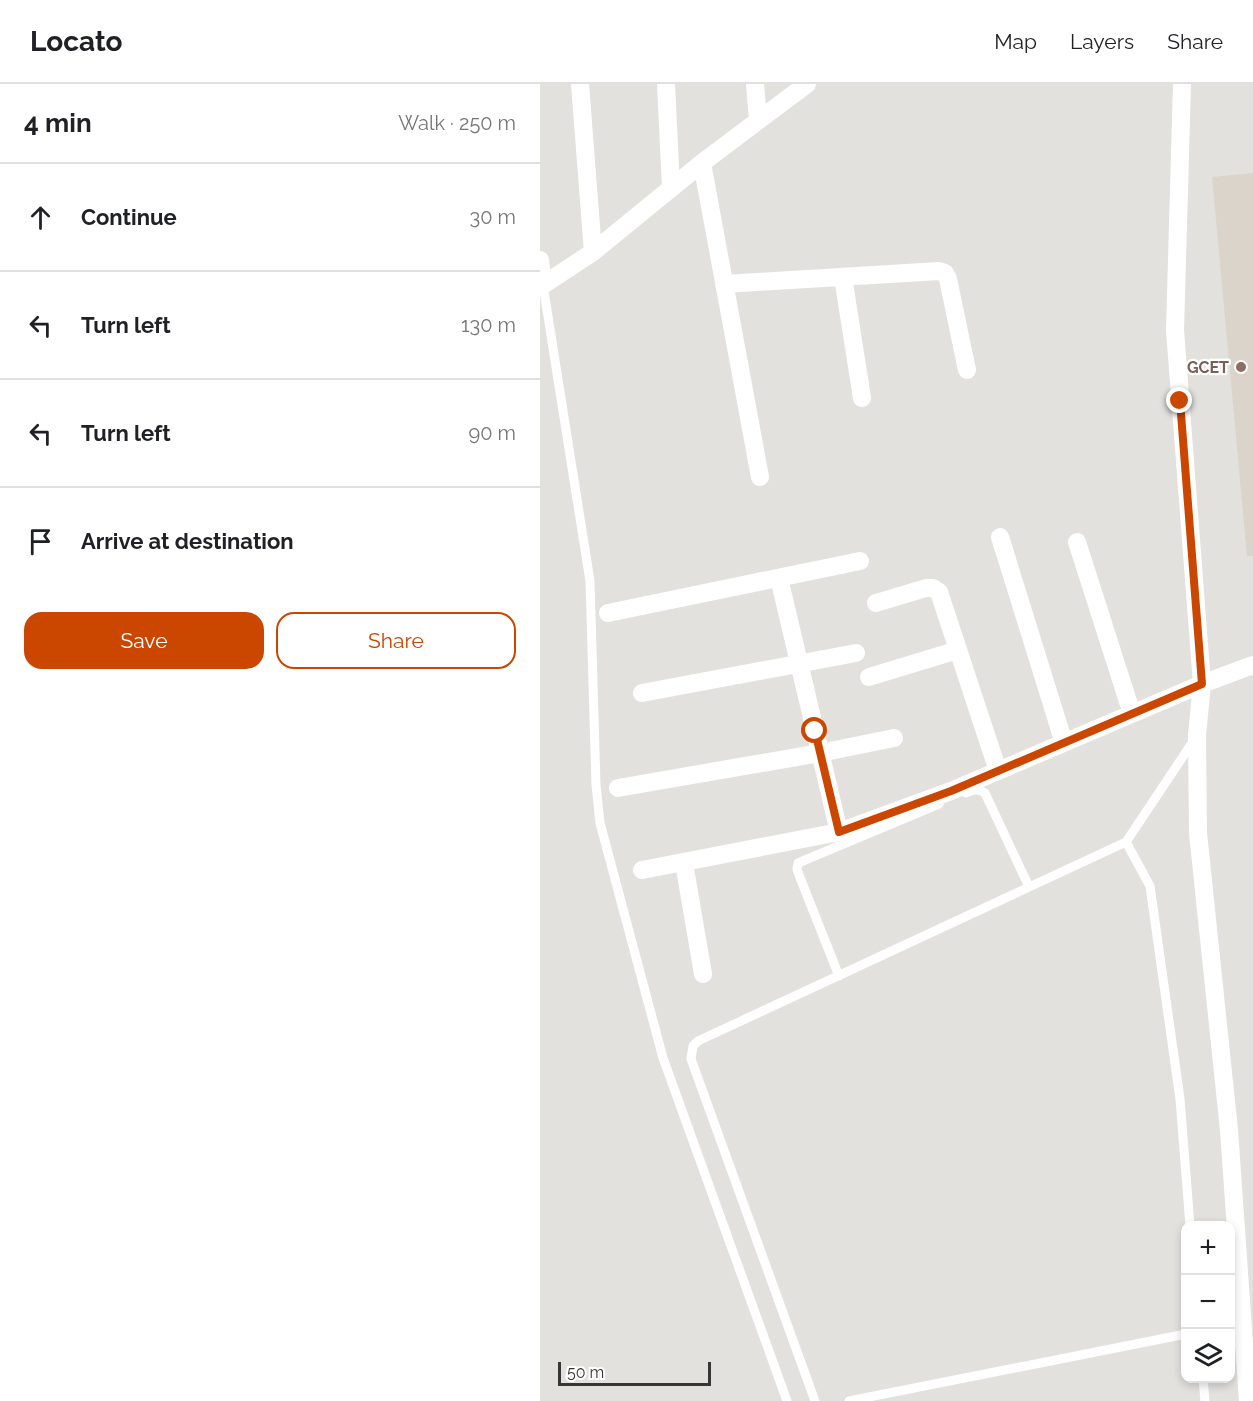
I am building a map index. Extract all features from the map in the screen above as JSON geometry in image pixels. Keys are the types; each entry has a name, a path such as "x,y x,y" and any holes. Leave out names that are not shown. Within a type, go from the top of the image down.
{"street":[{"path":"580,84 593,252"},
{"path":"666,84 671,188"},
{"path":"755,84 758,120"},
{"path":"540,260 542,286 593,252 702,163 807,84"},
{"path":"1182,84 1175,330 1202,684 1197,735 1198,833 1229,1130 1248,1401"},
{"path":"702,163 760,477"},
{"path":"724,284 939,271 945,273 967,370"},
{"path":"843,277 862,398"},
{"path":"1000,537 1064,743"},
{"path":"1077,542 1132,714"},
{"path":"608,613 860,561"},
{"path":"778,578 839,832"},
{"path":"876,603 926,588 933,588 939,592 998,771"},
{"path":"869,677 958,650"},
{"path":"642,693 856,653"},
{"path":"642,870 839,832 951,791 1253,664"},
{"path":"618,788 894,738"},
{"path":"684,863 703,974"}],"lane":[{"path":"542,286 590,581 596,785 600,823 663,1058 788,1401"},
{"path":"815,1401 695,1070 691,1052 693,1046 698,1041 1126,842 1197,735"},
{"path":"839,976 799,875 798,863 974,790 980,790 985,793 1029,888"},
{"path":"1126,842 1150,886 1180,1099 1190,1221"},
{"path":"849,1401 1181,1335"},
{"path":"1203,1383 1205,1401"}],"shaded area":[{"name":"GCET","path":"1253,173 1253,556 1247,556 1212,177"}],"place":[{"name":"GCET","path":"1241,367"}],"route":[{"path":"815,731 839,832 951,791 1202,684 1180,401"}]}
